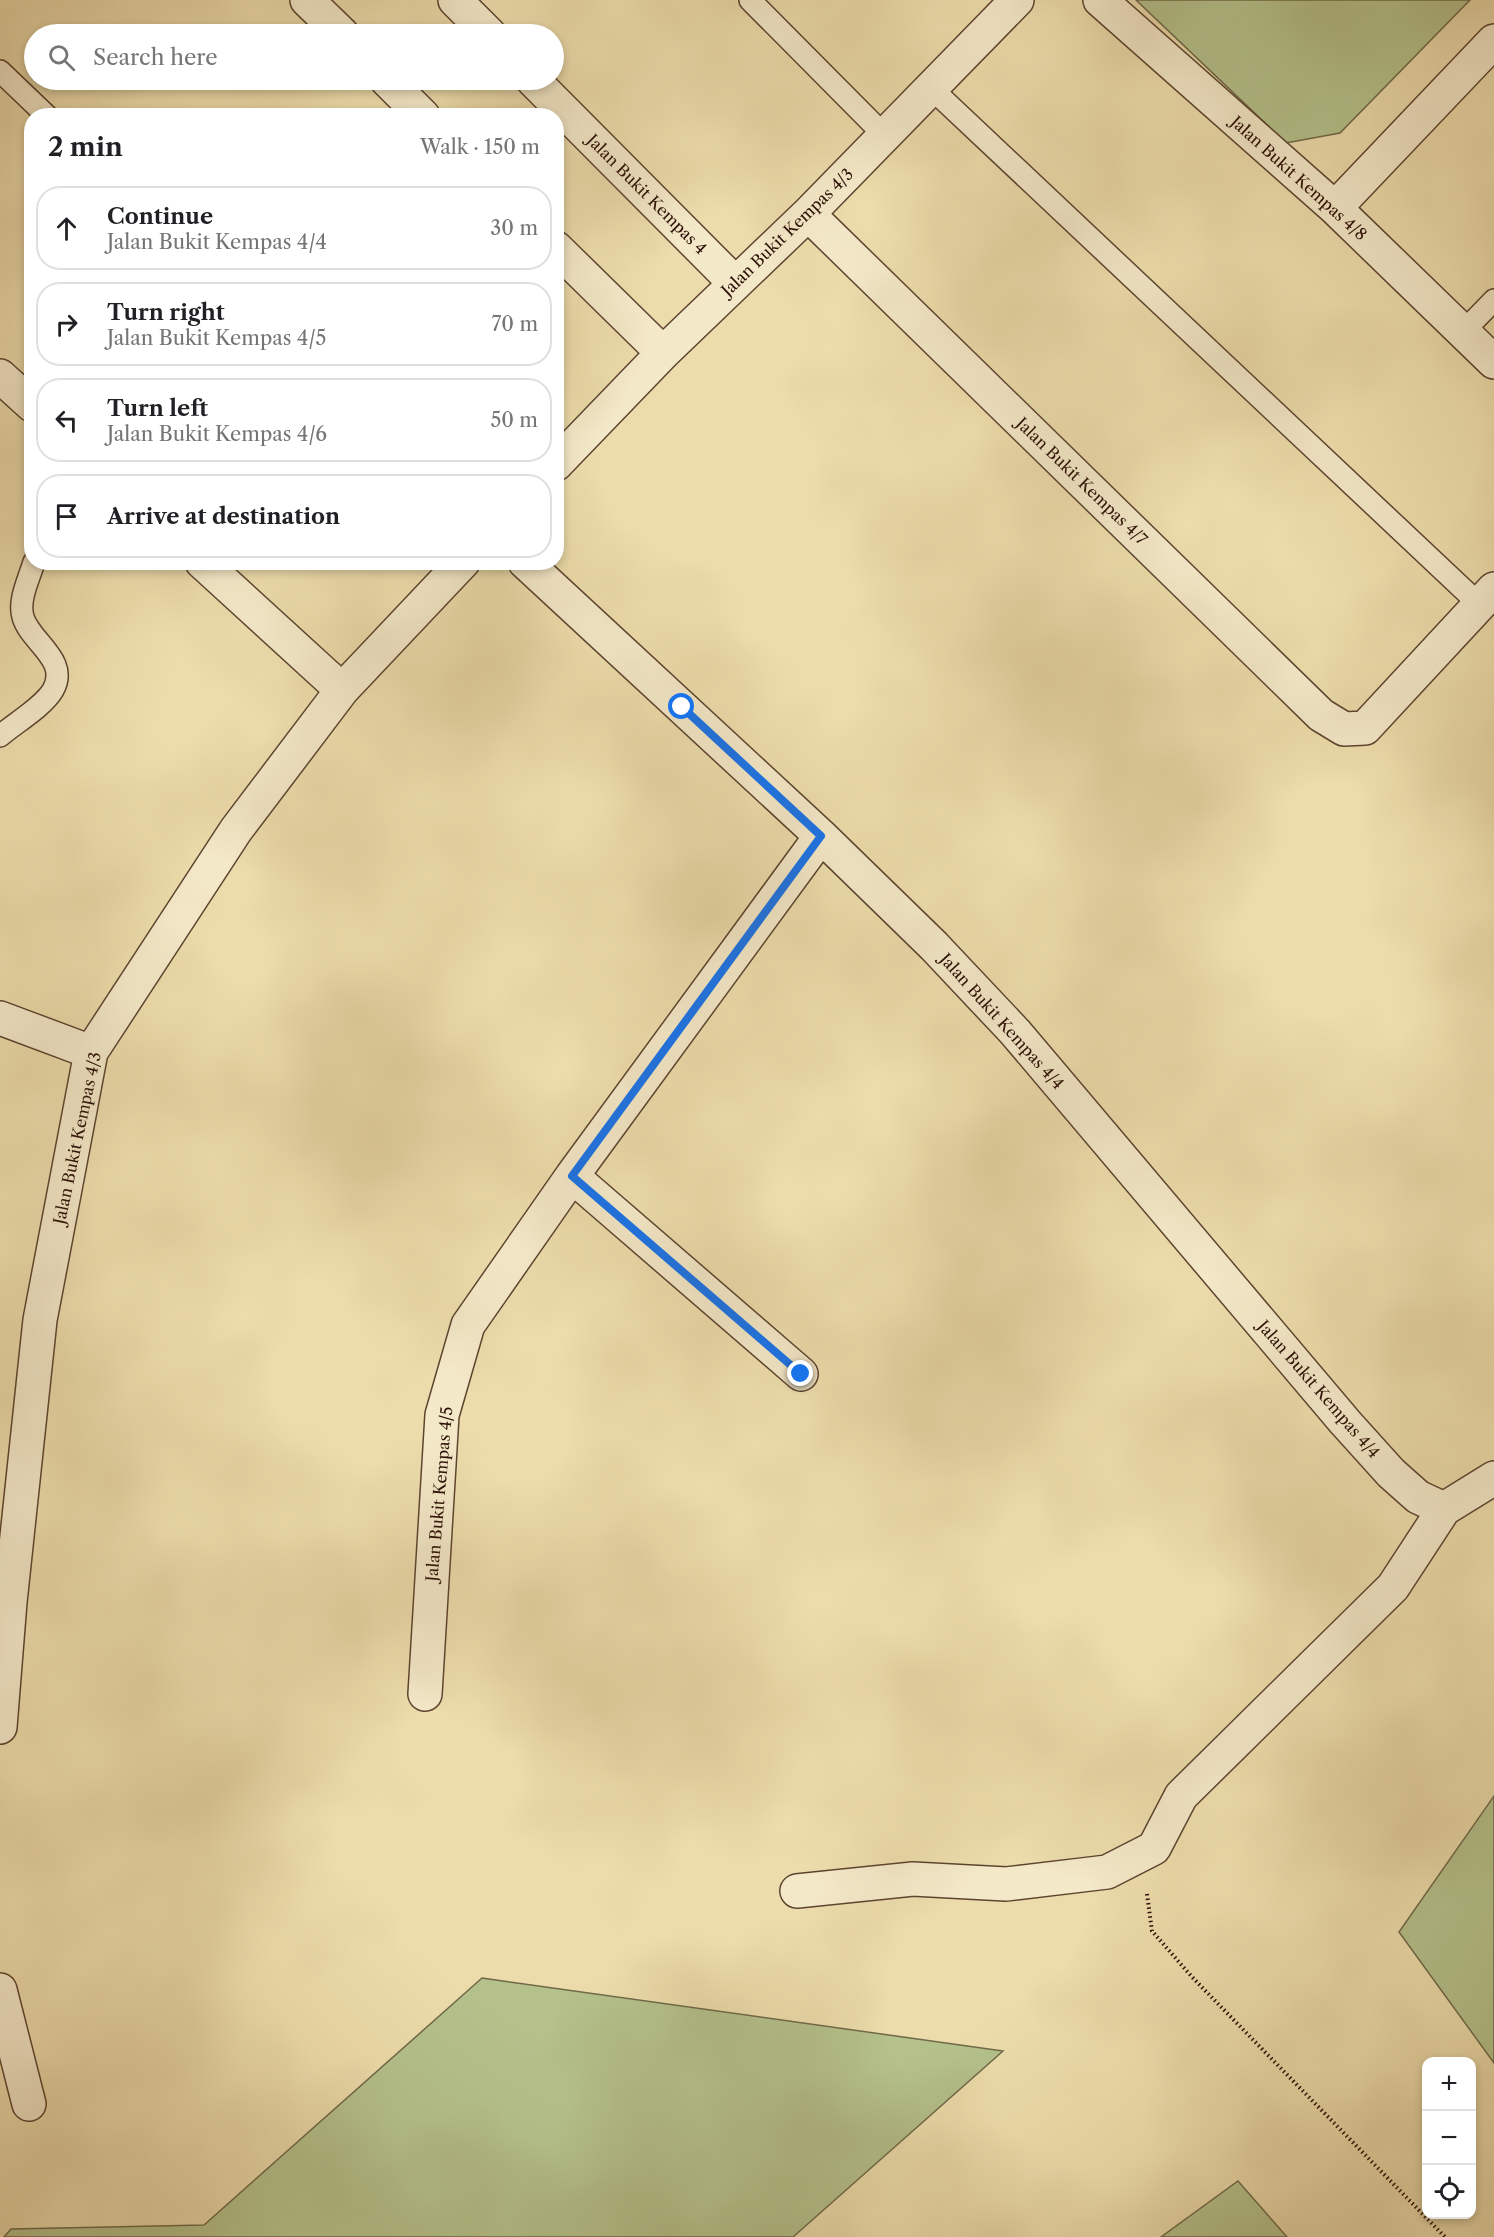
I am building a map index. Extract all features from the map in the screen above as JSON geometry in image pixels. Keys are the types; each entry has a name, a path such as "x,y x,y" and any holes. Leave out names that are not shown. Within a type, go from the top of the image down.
{"street":[{"path":"307,0 332,24"},
{"path":"455,0 479,24"},
{"name":"Jalan Bukit Kempas 4/3","path":"564,456 663,353 885,136 1017,0"},
{"name":"Jalan Bukit Kempas 4/8","path":"1100,0 1335,208 1494,362"},
{"path":"1335,208 1494,41"},
{"path":"397,90 415,108"},
{"name":"Jalan Bukit Kempas 4","path":"543,90 561,108"},
{"name":"Jalan Bukit Kempas 4","path":"564,111 735,283"},
{"name":"Jalan Bukit Kempas 4/7","path":"808,213 1321,715 1344,729 1365,728 1487,597"},
{"path":"564,256 663,353"},
{"path":"0,376 24,398"},
{"path":"211,570 342,690"},
{"name":"Jalan Bukit Kempas 4/3","path":"0,1727 10,1602 40,1320 91,1052 236,830 342,690 455,570"},
{"name":"Jalan Bukit Kempas 4/4","path":"534,570 821,836 934,946 1016,1032 1345,1422 1391,1473 1418,1497 1444,1509"},
{"name":"Jalan Bukit Kempas 4/5","path":"425,1694 442,1414 468,1325 572,1176 821,836"},
{"path":"0,1018 91,1052"},
{"path":"572,1176 801,1374"},
{"path":"797,1891 913,1880 1006,1884 1107,1872 1154,1848 1181,1796 1394,1587 1444,1509 1494,1478"},
{"path":"0,1990 29,2104"}],"lane":[{"path":"750,0 885,136"},
{"path":"0,71 39,108"},
{"path":"931,88 1487,597"},
{"path":"1462,333 1494,300"},
{"path":"4,726 45,700 53,690 57,678 50,655 23,618 22,607 32,570"}],"path":[{"path":"1154,1848 1147,1893 1152,1931 1191,1977 1445,2237"}],"green space":[{"path":"1136,0 1470,0 1340,133 1286,143"},
{"path":"1494,1796 1494,2063 1399,1932"},
{"path":"482,1978 1003,2051 793,2237 4,2237 11,2229 204,2225"},
{"path":"1238,2181 1287,2237 1161,2237"}],"route":[{"path":"682,707 821,836 572,1176 801,1374"}]}
